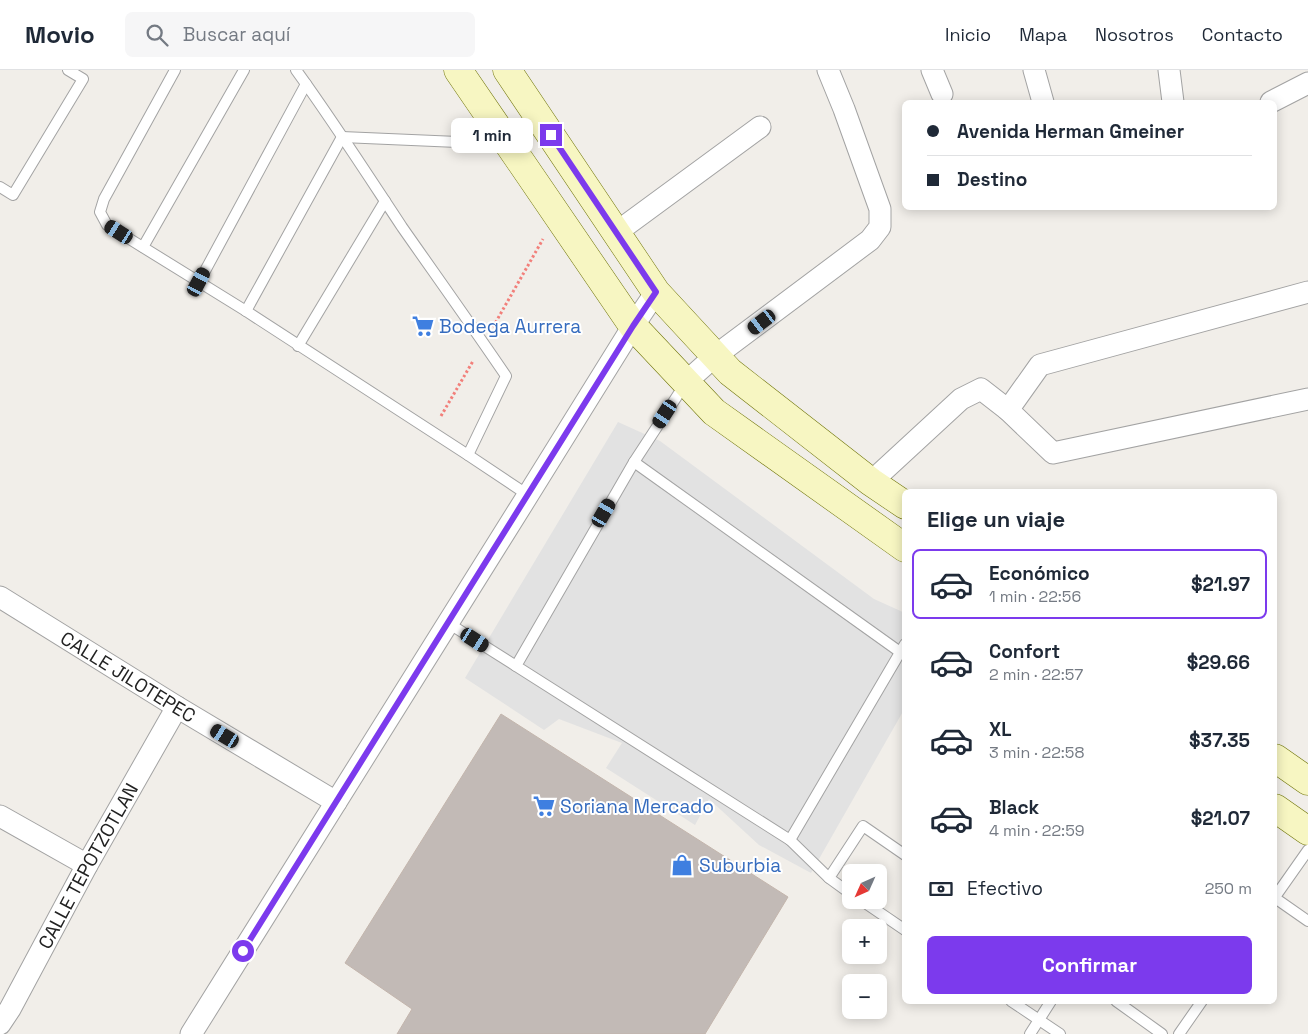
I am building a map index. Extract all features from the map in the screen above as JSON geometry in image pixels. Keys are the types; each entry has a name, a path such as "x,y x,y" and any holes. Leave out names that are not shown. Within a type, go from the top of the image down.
{"main road":[{"path":"458,70 633,326 714,412 902,546"},
{"path":"507,70 656,292 730,372 871,482 902,503"},
{"path":"1277,759 1307,779"},
{"path":"1277,809 1308,831"}],"street":[{"path":"686,382 715,356 870,240 880,227 880,209 828,70"},
{"path":"932,70 942,94"},
{"path":"1034,70 1042,100"},
{"path":"1169,70 1173,100"},
{"path":"1275,100 1308,83"},
{"path":"617,232 760,127"},
{"path":"192,1034 656,292"},
{"path":"1008,410 1040,364 1308,292"},
{"path":"871,482 961,399 980,389 1008,410 1054,453 1308,399"},
{"name":"CALLE JILOTEPEC","path":"0,597 177,707 336,802"},
{"name":"CALLE TEPOTZOTLAN","path":"0,1024 10,1009 87,865 177,707"},
{"path":"0,816 87,865"}],"lane":[{"path":"0,187 13,195 83,79 68,70"},
{"path":"175,70 104,200 100,212 107,225 432,431 528,495"},
{"path":"143,247 244,70"},
{"path":"296,70 506,376 468,455"},
{"path":"199,282 306,84"},
{"path":"342,136 508,144"},
{"path":"246,312 342,136"},
{"path":"298,346 385,202"},
{"path":"516,666 634,462 686,382"},
{"path":"634,462 902,648 790,840"},
{"path":"448,622 790,840 828,878 842,888"},
{"path":"828,878 863,826 902,853"},
{"path":"1277,895 1308,850"},
{"path":"1277,899 1308,921"},
{"path":"874,909 902,928"},
{"path":"1015,1004 1060,1034"},
{"path":"1030,1034 1049,1004"},
{"path":"1121,1004 1162,1034"},
{"path":"1179,1034 1200,1004"}],"path":[{"path":"432,431 557,214"}],"shaded area":[{"path":"618,422 660,441 874,599 902,612 902,713 811,873 759,845 709,799 695,825 606,768 622,743 559,719 544,730 465,678"}],"building":[{"name":"Soriana Mercado","path":"501,714 788,897 705,1034 397,1034 412,1009 345,963"}],"place":[{"name":"Bodega Aurrera","path":"423,326"},
{"name":"Soriana Mercado","path":"544,806"},
{"name":"Suburbia","path":"682,865"}],"route":[{"path":"243,951 656,292 551,135"}]}
